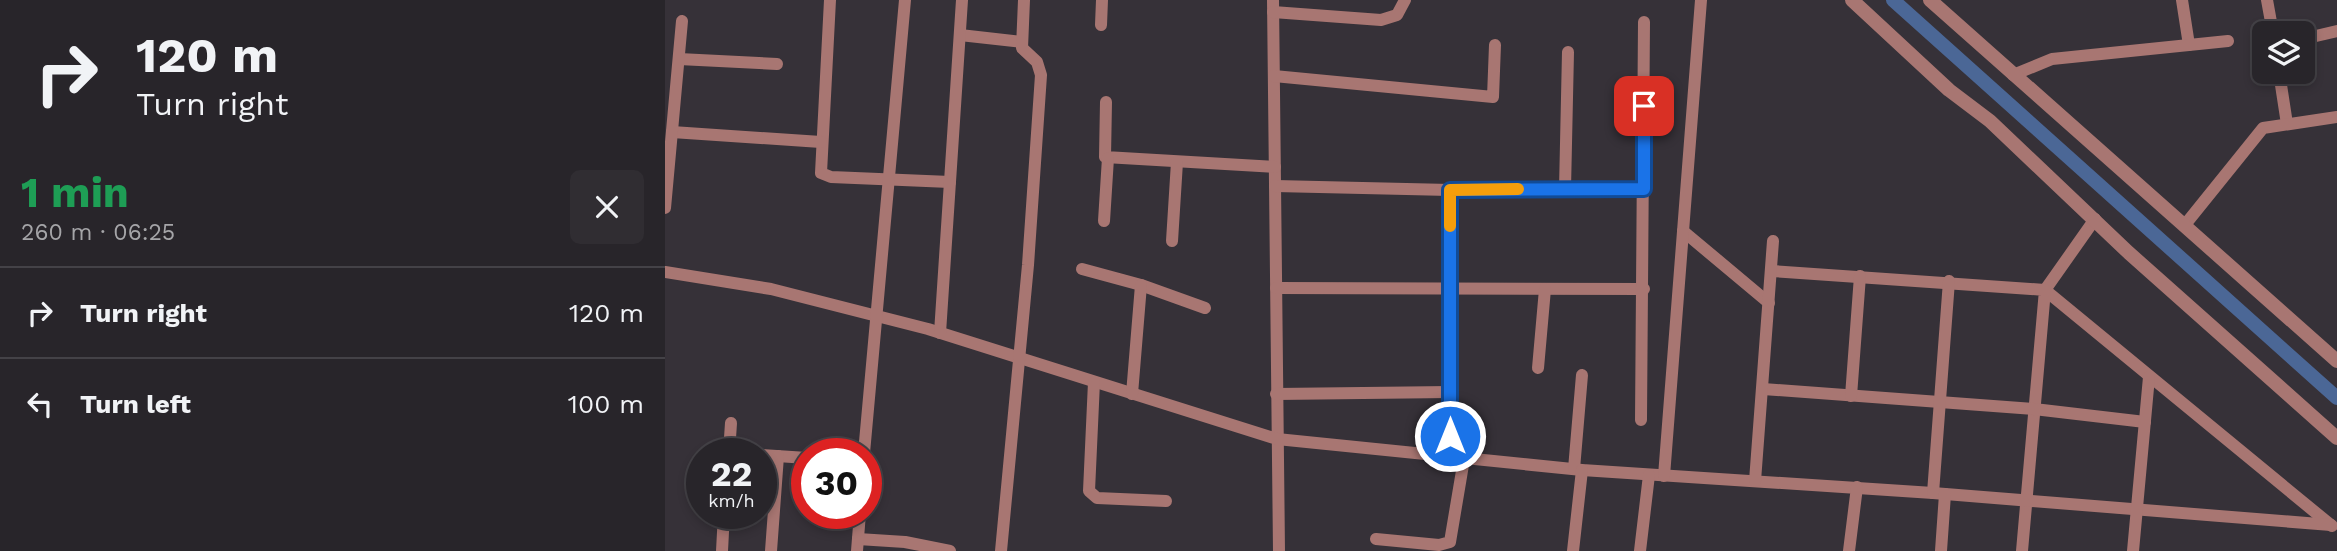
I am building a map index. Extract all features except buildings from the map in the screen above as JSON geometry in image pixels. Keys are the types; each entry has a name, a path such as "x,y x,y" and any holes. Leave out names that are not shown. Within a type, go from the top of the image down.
{"street":[{"path":"830,0 820,168 825,175 887,181 950,182"},
{"path":"865,438 905,0"},
{"path":"940,333 962,0"},
{"path":"1001,551 1041,75 1040,66 1024,52 1024,0"},
{"path":"1101,24 1102,0"},
{"path":"1279,551 1273,6 1381,20 1397,15 1405,0"},
{"path":"1664,476 1701,0"},
{"path":"1852,0 1949,90 1990,121 2337,438"},
{"path":"1930,0 2337,361"},
{"path":"2182,0 2189,45"},
{"path":"2267,0 2271,21"},
{"path":"665,208 668,147 672,132 682,21"},
{"path":"1640,420 1644,289 1644,22"},
{"path":"2315,36 2337,31"},
{"path":"960,35 1022,42"},
{"path":"2013,75 2052,59 2228,41"},
{"path":"1274,76 1493,97 1495,45"},
{"path":"1566,189 1568,52"},
{"path":"678,59 778,64"},
{"path":"2281,84 2287,124"},
{"path":"1104,221 1108,158 1103,152 1106,102"},
{"path":"2184,226 2263,128 2337,117"},
{"path":"672,132 821,142"},
{"path":"1108,158 1275,167"},
{"path":"1172,241 1177,162"},
{"path":"1275,186 1450,190 1644,189"},
{"path":"1450,190 1450,458"},
{"path":"2022,551 2045,290 2095,219"},
{"path":"1683,231 1769,303"},
{"path":"1755,481 1773,241"},
{"path":"1082,269 1141,285 1205,308"},
{"path":"1772,271 1949,281 2045,290 2334,528"},
{"path":"665,272 771,289 875,315 1277,439 1578,470 1939,493 2334,528"},
{"path":"1851,396 1860,276"},
{"path":"1941,551 1940,402 1949,281"},
{"path":"1132,394 1141,285"},
{"path":"1276,288 1644,289"},
{"path":"1538,368 1545,289"},
{"path":"1573,551 1582,375"},
{"path":"2133,551 2149,377"},
{"path":"1094,382 1089,491 1097,498 1166,501"},
{"path":"1763,389 2034,410 2145,422"},
{"path":"1276,394 1450,392"},
{"path":"730,438 731,423"},
{"path":"771,551 778,456 791,457"},
{"path":"1377,539 1439,545 1450,542 1464,459"},
{"path":"1640,551 1649,475"},
{"path":"1849,551 1857,487"},
{"path":"722,551 723,529"},
{"path":"857,545 905,542 950,551"}],"waterway":[{"path":"1893,0 2337,398"}],"slow traffic":[{"path":"1450,226 1450,190 1518,189"}],"route":[{"path":"1450,436 1450,190 1644,189 1644,106"}]}
